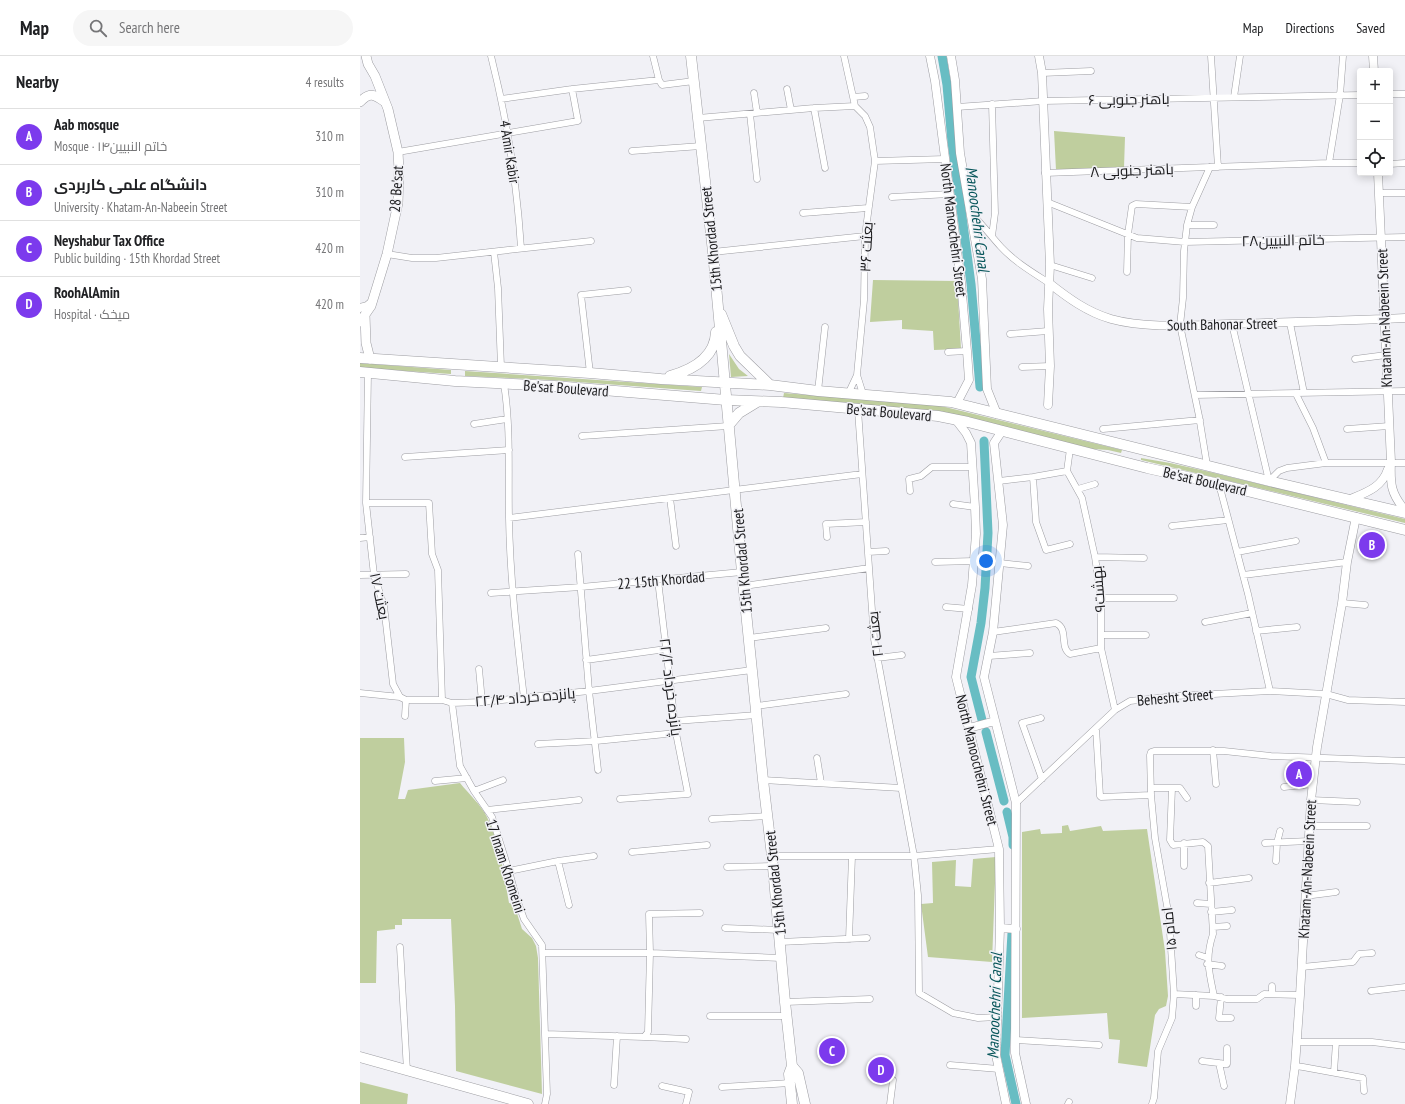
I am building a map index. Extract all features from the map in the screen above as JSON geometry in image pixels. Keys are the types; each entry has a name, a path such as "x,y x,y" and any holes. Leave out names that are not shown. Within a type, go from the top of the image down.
{"main road":[{"name":"28 Be'sat","path":"362,315 372,302 387,254 398,203 399,170 398,152 385,102 366,56"},
{"name":"15th Khordad Street","path":"691,56 713,252 742,572 763,780 773,861 792,1066 789,1074 792,1104"},
{"path":"360,102 365,97 370,95 375,96 385,102"},
{"path":"661,379 696,366 712,350 716,339 717,308"},
{"path":"717,308 740,356 770,385"},
{"path":"362,315 366,343 365,358"},
{"name":"Be'sat Boulevard","path":"365,358 661,379 770,385 818,391 849,392 957,403 1269,481 1348,500 1405,511"},
{"path":"455,381 456,365"},
{"name":"Be'sat Boulevard","path":"363,374 455,381 554,386 726,400 781,402 938,416 968,422 1002,432 1405,530"},
{"path":"781,402 782,386"},
{"path":"728,426 739,413 757,402"},
{"path":"1130,463 1134,447"},
{"path":"360,1057 528,1104"},
{"name":"15th Khordad Street","path":"792,1066 798,1072 806,1104"}],"street":[{"name":"4 Amir Kabir","path":"492,56 508,133 519,214 521,248"},
{"path":"653,56 659,80 662,85 694,81"},
{"path":"698,118 855,106 844,56"},
{"name":"North Manoochehri Street","path":"930,56 935,81 950,194 961,282 967,351 969,380 957,403"},
{"name":"North Manoochehri Street","path":"951,56 955,80 960,153 982,279 987,389 997,414"},
{"path":"1039,56 1042,73 1050,265 1048,331 1050,366 1048,405"},
{"path":"1211,56 1218,167"},
{"path":"1234,97 1240,56"},
{"path":"1329,163 1340,95 1343,56"},
{"path":"1373,56 1374,68"},
{"path":"1042,73 1091,71"},
{"path":"501,99 572,89 659,80"},
{"path":"398,152 475,140 578,121 572,89"},
{"path":"788,89 791,110"},
{"path":"754,93 753,113 757,179"},
{"path":"1393,94 1405,94"},
{"name":"باهنر جنوبی ۶","path":"957,107 1043,101 1357,95"},
{"path":"853,97 865,96"},
{"path":"992,104 995,213 992,236"},
{"name":"بعثت ۳۶","path":"849,392 857,375 864,300 865,236 875,161 870,127 865,116 855,106"},
{"path":"814,108 825,168"},
{"path":"632,151 701,146"},
{"path":"875,161 945,159"},
{"name":"باهنر جنوبی ۸","path":"1045,173 1329,163 1357,164"},
{"path":"1393,164 1405,163"},
{"path":"1207,465 1200,420 1180,325 1187,225 1192,207 1210,167"},
{"name":"Khatam-An-Nabeein Street","path":"1378,176 1391,462 1390,477 1396,500 1405,511"},
{"path":"1379,193 1405,193"},
{"path":"892,197 950,194"},
{"name":"خاتم النبیین۲۸","path":"1047,202 1137,238 1185,242 1405,238"},
{"path":"1127,272 1128,234 1132,206 1136,204 1192,207"},
{"path":"803,213 868,208"},
{"path":"971,213 1001,247 1020,264 1049,283"},
{"path":"1187,225 1214,225"},
{"path":"713,252 865,236"},
{"path":"387,254 412,258 436,258 591,240"},
{"path":"494,252 498,288 501,367"},
{"path":"1050,265 1092,278"},
{"name":"South Bahonar Street","path":"1049,283 1067,298 1084,308 1112,319 1140,324 1180,325 1290,323 1405,318"},
{"path":"590,373 581,295 628,290"},
{"path":"1290,323 1304,393"},
{"path":"1232,324 1250,395 1269,481"},
{"path":"818,391 825,328"},
{"path":"1010,334 1048,331"},
{"path":"948,352 967,351"},
{"path":"1355,359 1386,355"},
{"path":"1022,367 1050,366"},
{"name":"بعثت ۱۷","path":"363,374 363,490 366,503 374,575 384,606 393,684 403,698"},
{"path":"857,375 863,394"},
{"path":"504,384 509,450 509,518 512,592 524,698"},
{"path":"1195,395 1405,391"},
{"path":"1296,394 1313,428 1326,463"},
{"name":"بعثت ۲۱","path":"858,410 874,639 914,856 918,895 919,993 953,1013 978,1018 997,1017"},
{"path":"474,424 507,419"},
{"name":"North Manoochehri Street","path":"956,420 966,433 971,443 976,507 976,534 969,609 956,677 999,849 1000,928 996,1055 1006,1104"},
{"path":"1103,429 1200,420"},
{"path":"582,436 728,426"},
{"path":"1347,429 1389,426"},
{"name":"North Manoochehri Street","path":"1002,432 994,443 1003,525 993,632 984,677 1016,803 1015,1052 1026,1104"},
{"path":"999,481 1032,478 1067,471 1070,448"},
{"path":"405,457 509,450"},
{"path":"1348,500 1366,493 1380,484 1386,476 1391,462"},
{"path":"1269,481 1279,471 1287,468 1326,463 1405,463"},
{"path":"910,491 909,479 922,476 932,467 973,467"},
{"name":"بهشت۹","path":"1067,471 1082,498 1095,557 1101,598 1101,648 1114,710"},
{"path":"509,518 862,474"},
{"path":"1032,478 1036,522 1046,550 1070,544"},
{"path":"1078,489 1095,484"},
{"path":"1219,484 1243,575 1270,691"},
{"path":"670,498 676,546"},
{"path":"366,503 429,503 432,554 438,570 442,700"},
{"path":"953,504 976,507"},
{"name":"Khatam-An-Nabeein Street","path":"1290,1104 1295,1066 1302,967 1311,800 1326,694 1342,603 1347,562 1356,517"},
{"path":"1172,526 1228,520"},
{"path":"827,537 826,524 866,522"},
{"path":"360,538 370,538"},
{"path":"1237,552 1296,541"},
{"path":"868,552 886,550"},
{"name":"پانزده خرداد ۲۲/۴","path":"360,693 403,698 442,700 452,703 482,702 589,691 578,554"},
{"path":"1095,557 1144,558"},
{"path":"935,562 974,561"},
{"path":"1243,575 1347,562"},
{"path":"1000,563 1028,566"},
{"path":"744,586 869,568"},
{"name":"22 15th Khordad","path":"491,593 581,587 742,572"},
{"path":"360,575 406,574"},
{"name":"پانزده خرداد ۲۲/۲","path":"620,799 688,794 674,721 658,580"},
{"path":"1101,598 1174,598"},
{"path":"1342,603 1365,605"},
{"path":"946,607 969,609"},
{"path":"1205,622 1252,613"},
{"path":"993,632 1056,623 1061,625 1063,629 1066,649 1070,654 1101,648"},
{"path":"1256,631 1298,627"},
{"path":"749,638 826,628"},
{"path":"1101,635 1146,635"},
{"path":"586,660 666,649"},
{"path":"989,656 1030,653"},
{"path":"877,658 902,656"},
{"path":"479,669 482,702"},
{"path":"598,770 596,741 589,691 752,670"},
{"name":"Behesht Street","path":"1016,803 1114,710 1130,701 1176,696 1270,691 1326,694 1348,700 1405,702"},
{"path":"674,721 756,710 846,694"},
{"path":"403,698 405,716"},
{"name":"17 Imam Khomeini","path":"452,703 460,766 474,791 492,816 524,919 542,945 547,1094 545,1104"},
{"path":"1041,718 1022,723 1042,779"},
{"path":"969,728 995,721"},
{"path":"1096,728 1101,797 1180,788 1187,798"},
{"path":"538,744 596,741 676,733"},
{"path":"1216,784 1213,750 1271,756 1405,761"},
{"name":"امام ۱۵","path":"1152,1104 1154,1098 1158,1051 1172,1018 1174,994 1169,917 1155,838 1150,755 1151,752 1154,751 1213,750"},
{"path":"817,758 821,783"},
{"path":"434,781 467,778"},
{"path":"474,791 504,780"},
{"path":"763,780 901,788"},
{"path":"1284,787 1313,784"},
{"path":"1172,788 1170,840 1172,845 1203,842 1208,846 1209,883 1213,927 1208,961 1214,996"},
{"path":"487,810 579,800"},
{"path":"1311,800 1357,802"},
{"path":"712,819 768,816"},
{"path":"1310,826 1367,826"},
{"path":"1276,861 1277,843 1280,830"},
{"path":"1265,843 1309,841"},
{"path":"1184,843 1184,866"},
{"path":"632,852 707,845"},
{"path":"727,868 773,861 852,856 914,856 999,849"},
{"path":"509,871 558,861 594,856"},
{"path":"849,939 852,856"},
{"path":"558,861 569,905"},
{"path":"1209,883 1249,878"},
{"path":"1305,896 1336,892"},
{"path":"1197,904 1211,904"},
{"path":"1211,912 1232,910"},
{"path":"644,1037 648,1032 650,953 648,914 700,913"},
{"path":"1213,927 1228,926"},
{"path":"725,928 779,930"},
{"path":"1000,928 1016,929"},
{"path":"780,942 867,938"},
{"path":"400,947 407,1071"},
{"path":"543,953 650,953 781,958"},
{"path":"1302,967 1353,962 1359,954 1372,953"},
{"path":"1199,955 1208,961 1222,966"},
{"path":"1272,986 1272,994"},
{"path":"1371,990 1405,987"},
{"path":"1227,991 1219,1018 1231,1018"},
{"path":"1174,994 1257,999 1264,994 1300,995"},
{"path":"1196,995 1196,1006"},
{"path":"785,1002 870,999"},
{"path":"710,1016 787,1016"},
{"path":"545,1034 686,1039"},
{"path":"614,1085 617,1036"},
{"path":"1015,1040 1099,1046"},
{"path":"1296,1042 1372,1042 1405,1046"},
{"path":"1334,1072 1336,1042"},
{"path":"1202,1061 1227,1064 1227,1048"},
{"path":"1219,1063 1224,1086"},
{"path":"950,1065 999,1069"},
{"path":"1295,1066 1363,1078 1364,1091"},
{"path":"890,1104 893,1080"},
{"path":"722,1087 790,1083"},
{"path":"662,1086 690,1092 686,1104"}],"green space":[{"path":"1054,131 1125,137 1124,168 1056,170"},
{"path":"873,280 957,281 961,349 934,350 933,331 902,329 902,320 870,322"},
{"path":"729,354 739,369 748,376 731,377"},
{"path":"360,363 451,370 451,374 360,368"},
{"path":"465,371 702,387 701,391 550,380 465,376"},
{"path":"784,393 941,406 1122,450 1121,453 1093,449 940,411 783,398"},
{"path":"1141,458 1210,472 1405,519 1405,523 1141,460"},
{"path":"360,738 404,738 405,762 398,799 405,799 408,790 460,783 487,817 498,848 509,903 514,904 522,929 532,938 536,946 538,958 542,1094 456,1071 451,919 402,919 402,925 395,925 395,929 377,931 376,983 360,983"},
{"path":"1068,825 1070,831 1101,826 1103,831 1147,829 1165,951 1168,996 1166,1006 1159,1009 1155,1015 1147,1067 1118,1063 1120,1040 1109,1039 1107,1013 1022,1018 1022,832 1040,829 1041,834 1062,833 1062,826"},
{"path":"996,857 992,962 928,957 921,904 933,903 932,862 956,860 955,886 971,887 973,859"},
{"path":"360,1082 408,1094 407,1104 360,1104"}],"waterway":[{"name":"Manoochehri Canal","path":"942,56 947,85 952,142 971,284 980,387"},
{"name":"Manoochehri Canal","path":"982,720 971,677 981,623 985,588 988,533 984,441"},
{"name":"Manoochehri Canal","path":"986,732 1004,801"},
{"name":"Manoochehri Canal","path":"1007,812 1013,837 1013,845"},
{"name":"Manoochehri Canal","path":"1012,933 1005,1055 1016,1104"}],"place":[{"name":"دانشگاه علمی کاربردی","path":"1372,545"},
{"name":"Aab mosque","path":"1299,774"},
{"name":"Neyshabur Tax Office","path":"832,1051"},
{"name":"RoohAlAmin","path":"881,1070"}]}
